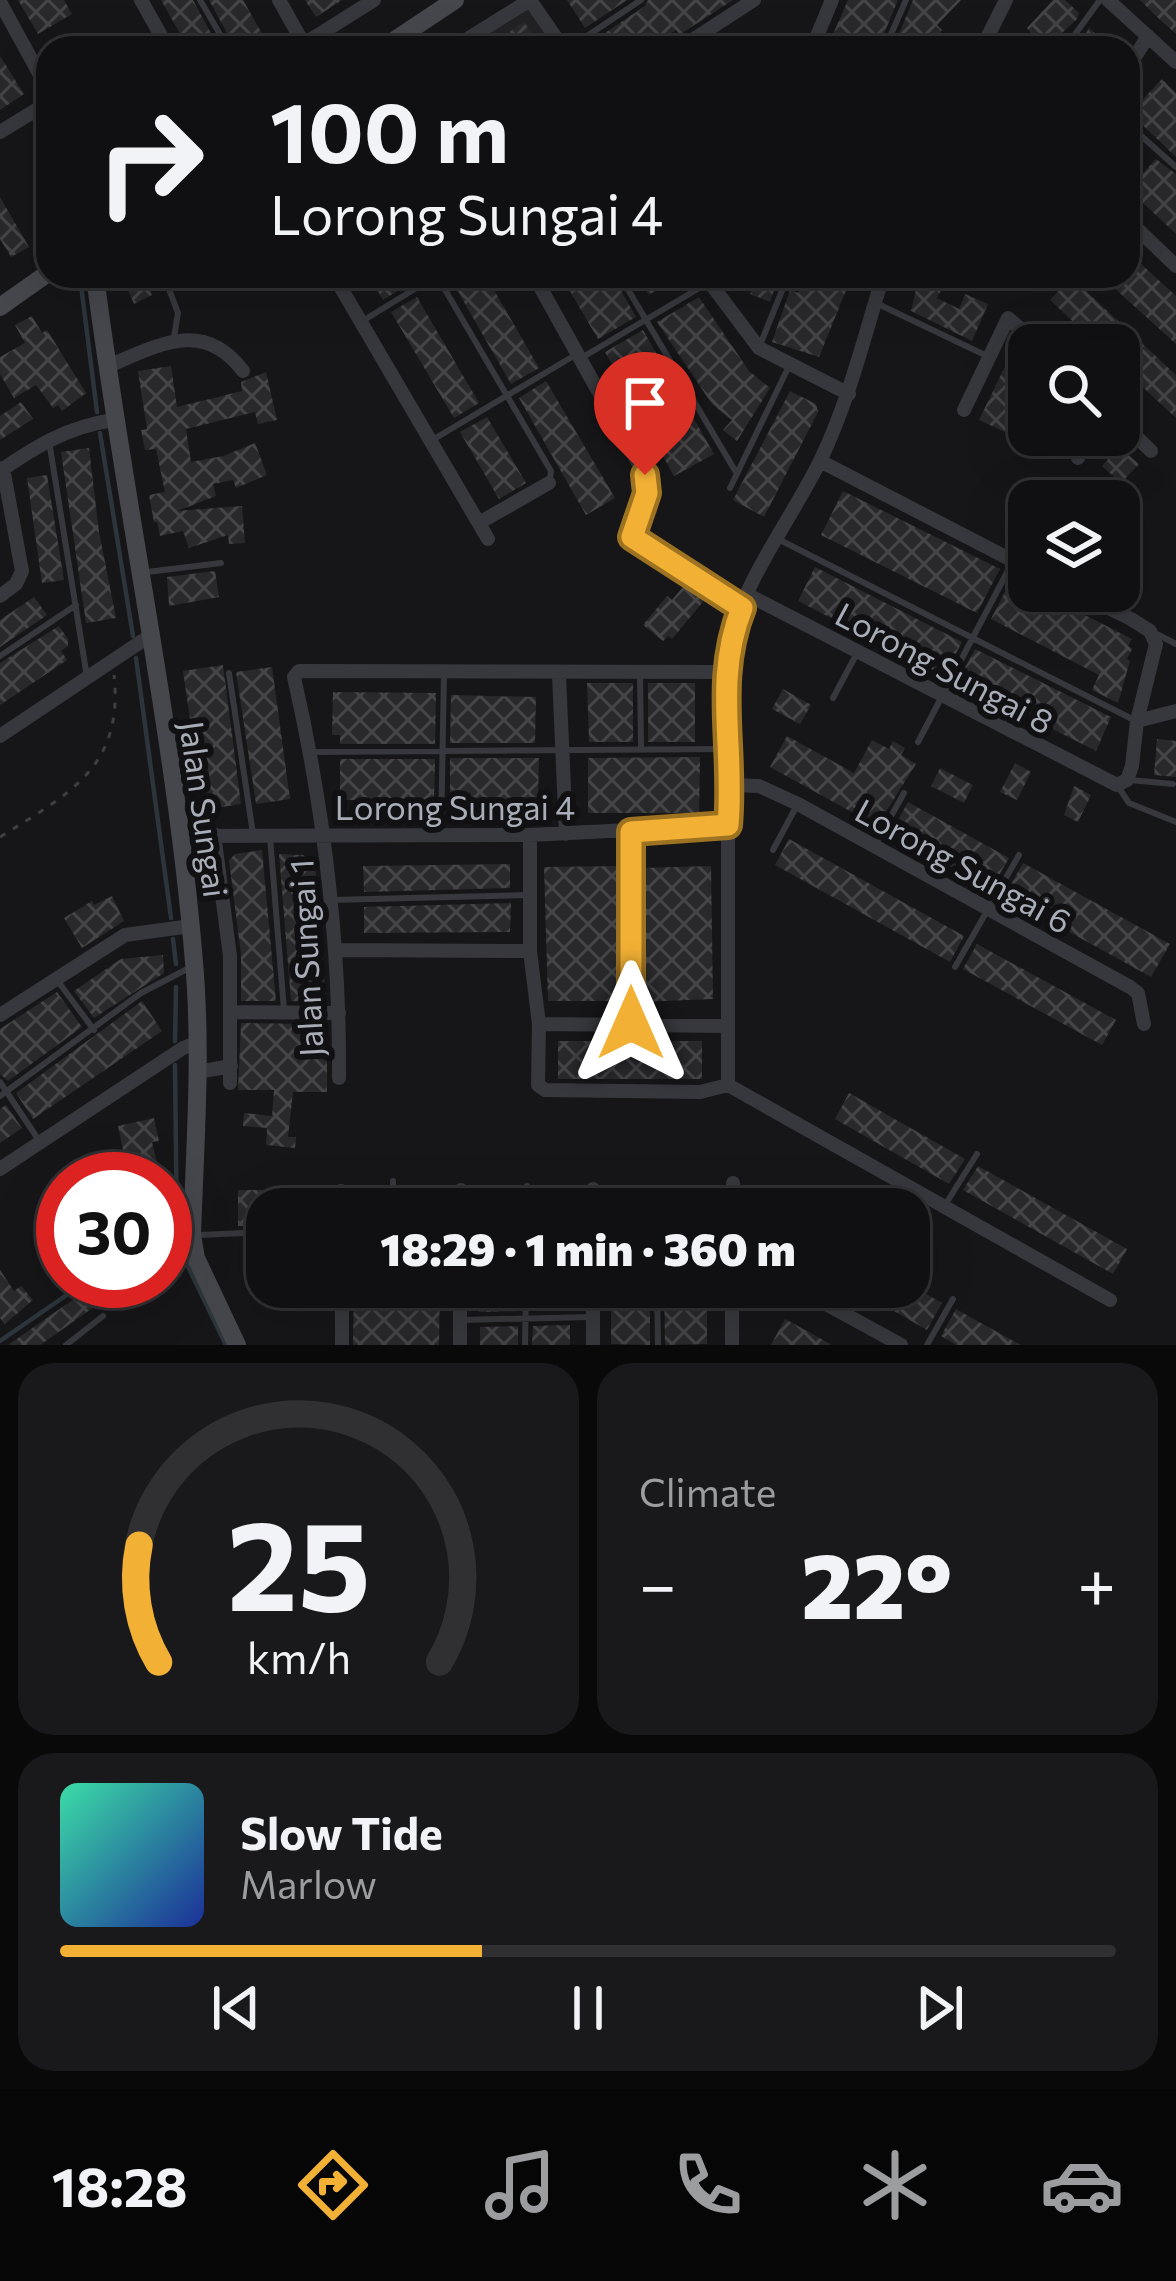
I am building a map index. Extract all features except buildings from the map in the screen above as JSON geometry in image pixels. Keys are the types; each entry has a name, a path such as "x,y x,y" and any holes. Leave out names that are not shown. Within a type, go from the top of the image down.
{"street":[{"path":"141,0 161,36"},
{"path":"279,0 299,36"},
{"path":"320,36 374,0"},
{"path":"400,36 454,0"},
{"path":"472,36 530,0 557,36"},
{"path":"698,36 754,0"},
{"path":"817,36 832,0"},
{"path":"988,36 1006,0"},
{"path":"0,2 36,68"},
{"path":"1112,2 1176,62"},
{"path":"1140,49 1148,36"},
{"path":"0,131 36,110"},
{"path":"1140,232 1176,266"},
{"path":"0,307 36,282"},
{"name":"Jalan Sungai","path":"96,288 113,420 182,836 199,1042 192,1235 196,1258 237,1345"},
{"path":"341,288 488,539"},
{"path":"541,288 579,356"},
{"path":"717,288 759,348 849,394"},
{"path":"728,1085 732,785 724,672 730,637 849,394 879,288"},
{"path":"964,410 1008,318 1015,324"},
{"path":"106,367 172,341 210,342 232,356 243,371"},
{"name":"Lorong Sungai 8","path":"579,356 645,475 647,493 632,537 745,601 1122,782"},
{"path":"0,596 16,584 22,571 2,470 49,438 80,425 113,420"},
{"path":"1140,440 1151,451"},
{"path":"820,461 1008,558"},
{"path":"479,523 549,483"},
{"path":"1114,612 1150,631 1156,644 1137,722 1136,755 1122,782"},
{"path":"0,736 148,637"},
{"name":"Jalan Sungai 1","path":"339,1078 336,950 325,834 294,676 298,671 444,671"},
{"path":"444,671 724,672"},
{"path":"560,675 566,834"},
{"path":"1137,722 1176,711"},
{"name":"Lorong Sungai 6","path":"732,785 759,786 798,804 1130,987 1138,993 1144,1024"},
{"name":"Lorong Sungai 4","path":"182,836 530,835 728,825"},
{"path":"631,832 631,1023"},
{"path":"214,834 230,956 230,1083"},
{"path":"530,835 530,951 539,1024 536,1081 545,1090 700,1092 728,1085 1110,1300"},
{"path":"0,1015 125,934 191,926"},
{"path":"336,950 530,951"},
{"path":"230,1012 339,1013"},
{"path":"539,1024 727,1026"},
{"path":"0,1169 199,1042"},
{"path":"198,1072 231,1066"},
{"path":"733,1183 733,1188"},
{"path":"342,1308 342,1345"},
{"path":"460,1308 460,1345"},
{"path":"593,1308 593,1345"},
{"path":"732,1308 732,1345"},
{"path":"833,1308 901,1345"}],"lane":[{"path":"200,0 221,36"},
{"path":"585,36 641,0"},
{"path":"890,36 905,0"},
{"path":"1077,36 1112,2"},
{"path":"1140,135 1176,167"},
{"path":"168,288 178,314 172,341"},
{"path":"361,322 417,288"},
{"path":"444,288 550,471 549,483"},
{"path":"627,288 737,474"},
{"path":"431,441 506,395 646,321 695,288"},
{"path":"759,348 783,288"},
{"path":"875,303 989,357"},
{"path":"730,488 789,366"},
{"path":"49,438 87,678"},
{"path":"778,539 1137,722"},
{"path":"138,573 221,563"},
{"path":"918,742 1008,571"},
{"path":"0,656 76,604"},
{"path":"1150,631 1176,644"},
{"path":"833,698 858,652"},
{"path":"441,834 444,671"},
{"path":"229,673 253,834"},
{"path":"640,674 641,748"},
{"path":"311,752 729,749"},
{"path":"1173,784 1122,782 1129,803 1176,822"},
{"path":"874,847 904,794"},
{"path":"773,850 798,804"},
{"path":"270,834 284,1013"},
{"path":"956,968 1019,855"},
{"path":"331,900 530,895"},
{"path":"3,1094 141,993 194,965"},
{"path":"55,977 94,1030"},
{"path":"0,1082 3,1094 40,1143"},
{"path":"945,1205 977,1154"},
{"path":"393,1181 393,1188"},
{"path":"192,1235 246,1233"},
{"path":"927,1345 953,1299"},
{"path":"525,1345 526,1308"},
{"path":"657,1308 658,1345"},
{"path":"66,1345 103,1316"},
{"path":"460,1320 593,1317"}],"path":[{"path":"0,837 81,784 94,768 116,717 112,661"}],"shaded area":[{"path":"529,6 549,36 481,36"}],"waterway":[{"path":"81,288 97,412"},
{"path":"100,433 133,636"},
{"path":"136,658 171,918"},
{"path":"173,939 176,964"},
{"path":"175,1041 176,987"},
{"path":"175,1065 177,1244 226,1345"},
{"path":"0,1341 48,1308"}],"route":[{"path":"631,1023 631,832 728,825 732,785 724,672 730,637 742,608 632,537 647,493 645,475"}]}
